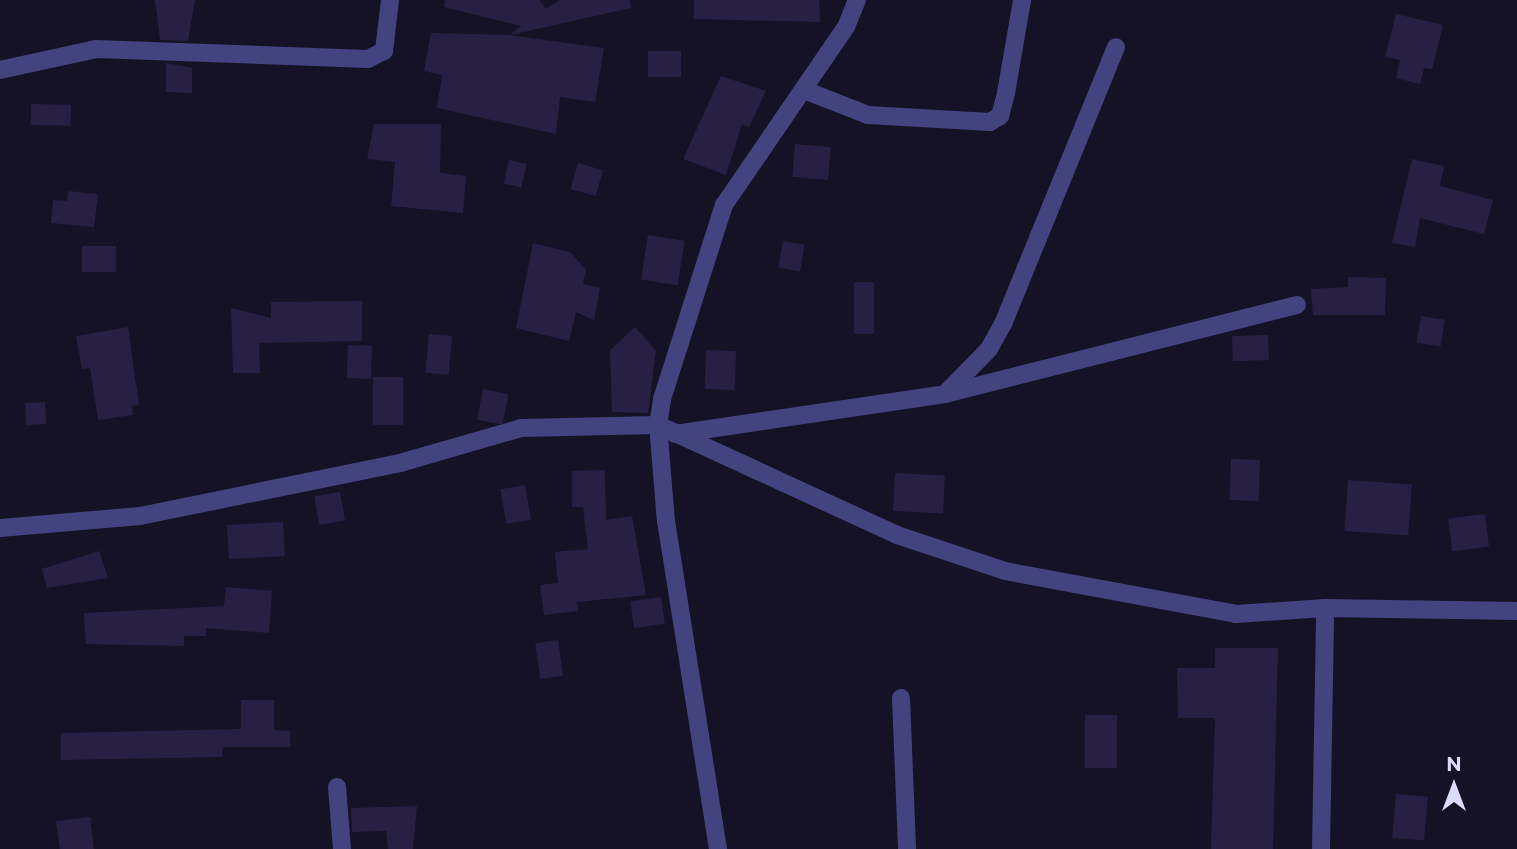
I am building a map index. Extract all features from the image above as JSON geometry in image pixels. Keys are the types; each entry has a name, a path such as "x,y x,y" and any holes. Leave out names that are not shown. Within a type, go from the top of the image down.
{"street":[{"path":"0,69 96,49 368,59 384,51 390,0"},
{"path":"718,849 666,522 658,425 724,205 750,159 804,90 857,0"},
{"path":"804,90 868,115 990,122 1000,116 1022,0"},
{"path":"945,394 989,349 1003,324 1116,47"},
{"path":"675,434 945,394 1297,306"},
{"path":"0,528 140,516 400,463 521,428 658,425 972,563 1236,614 1325,608 1517,611"},
{"path":"1321,849 1325,608"},
{"path":"901,698 907,849"},
{"path":"337,787 342,849"}],"building":[{"path":"155,0 195,0 188,41 160,40"},
{"path":"445,0 539,0 546,9 560,0 630,0 631,8 510,35 521,26 444,7"},
{"path":"694,0 819,0 820,22 694,19"},
{"path":"1396,14 1443,25 1432,69 1424,68 1420,84 1396,78 1400,60 1385,57"},
{"path":"431,33 508,35 604,48 595,102 560,97 556,134 437,108 442,75 424,71"},
{"path":"648,51 681,51 681,77 648,77"},
{"path":"166,63 192,68 192,93 166,92"},
{"path":"721,76 766,91 749,127 742,124 726,175 683,159"},
{"path":"31,104 71,105 71,126 31,125"},
{"path":"374,124 441,124 440,173 466,176 463,213 391,206 395,162 367,159"},
{"path":"795,144 831,147 828,180 792,177"},
{"path":"1412,159 1444,166 1440,186 1493,200 1484,234 1420,218 1415,247 1392,243"},
{"path":"509,160 527,164 521,187 504,183"},
{"path":"578,163 603,170 596,196 571,189"},
{"path":"68,191 98,194 94,227 51,223 53,200 67,201"},
{"path":"648,235 685,241 678,285 641,279"},
{"path":"783,241 805,245 800,271 778,268"},
{"path":"533,243 570,252 586,270 583,284 600,288 594,320 576,312 569,341 516,328"},
{"path":"82,246 116,246 116,272 82,272"},
{"path":"1348,277 1386,278 1385,315 1313,315 1311,289 1348,287"},
{"path":"854,282 874,282 874,334 854,334"},
{"path":"362,301 362,341 259,343 260,373 233,373 231,308 271,318 271,302"},
{"path":"1421,316 1445,320 1440,346 1417,343"},
{"path":"128,327 139,405 132,406 133,415 98,420 90,368 82,369 76,336"},
{"path":"635,327 656,351 648,413 612,412 610,350"},
{"path":"429,334 452,336 449,375 426,373"},
{"path":"1268,335 1269,360 1233,361 1232,336"},
{"path":"348,345 372,346 371,379 347,378"},
{"path":"706,350 736,351 735,390 705,389"},
{"path":"373,377 403,377 403,425 373,425"},
{"path":"483,389 509,394 503,424 477,419"},
{"path":"45,402 46,424 26,425 25,403"},
{"path":"1231,459 1260,460 1259,501 1230,500"},
{"path":"605,470 606,520 632,516 646,595 577,602 578,611 544,615 540,585 558,583 555,552 588,549 583,507 572,507 572,471"},
{"path":"895,473 945,476 943,514 893,511"},
{"path":"1348,480 1412,484 1408,535 1344,531"},
{"path":"525,485 531,519 506,524 500,489"},
{"path":"340,492 345,521 319,525 314,497"},
{"path":"1485,514 1489,547 1452,551 1448,519"},
{"path":"283,522 285,556 229,559 227,525"},
{"path":"99,551 108,578 47,588 42,569"},
{"path":"226,587 272,591 269,633 206,628 206,636 184,636 184,646 86,644 84,613 224,606"},
{"path":"661,597 665,624 634,628 630,601"},
{"path":"558,640 563,676 540,679 535,643"},
{"path":"1215,648 1278,648 1273,849 1211,849 1215,718 1178,718 1177,668 1215,668"},
{"path":"241,700 274,700 274,730 290,731 290,747 223,747 222,757 61,760 61,733 241,729"},
{"path":"1085,715 1117,715 1117,768 1085,768"},
{"path":"1396,794 1428,797 1424,841 1392,838"},
{"path":"417,806 413,849 388,849 386,831 352,832 351,808"},
{"path":"90,817 94,849 60,849 56,821"}]}
